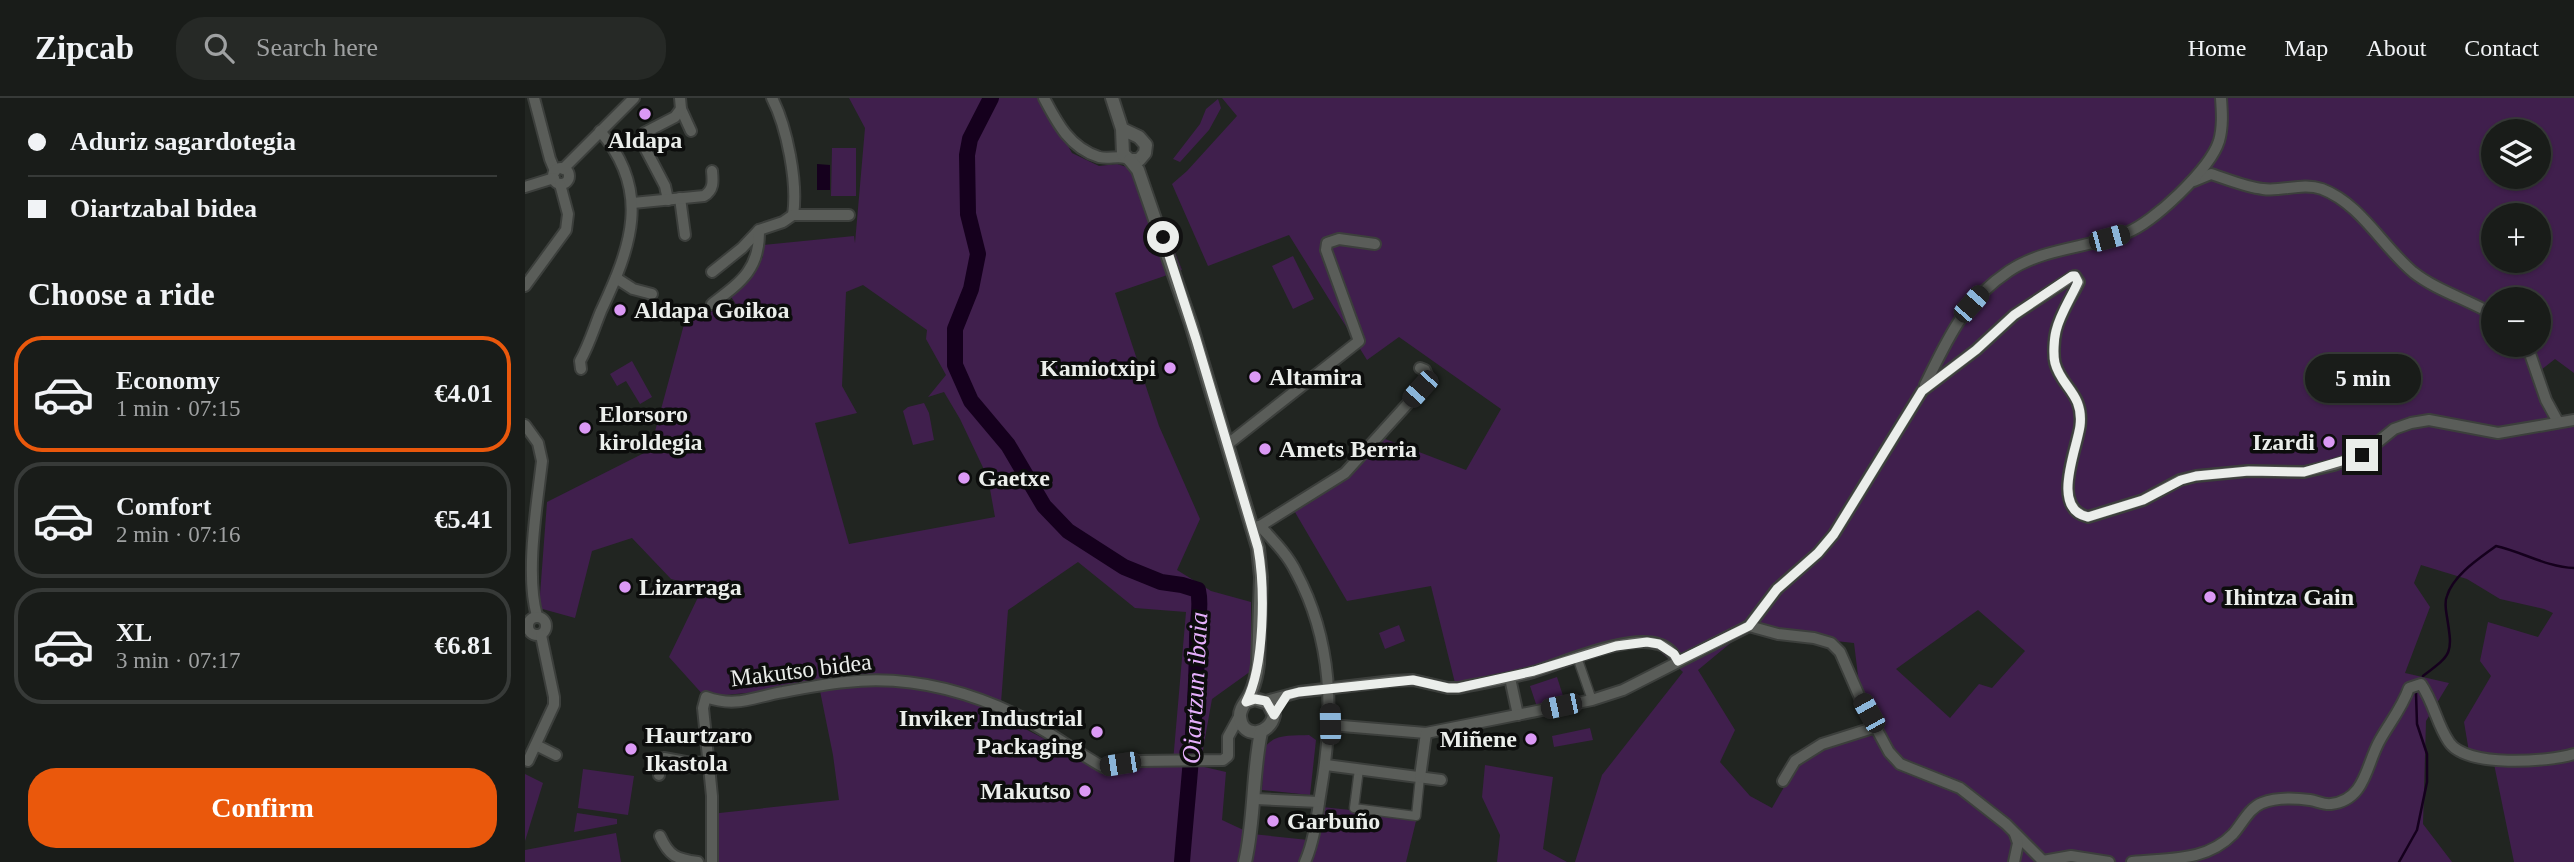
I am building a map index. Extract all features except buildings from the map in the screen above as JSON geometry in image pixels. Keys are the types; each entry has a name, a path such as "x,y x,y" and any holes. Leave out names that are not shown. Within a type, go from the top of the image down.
{"street":[{"path":"525,187 558,175 634,98"},
{"path":"772,98 788,142 795,201 793,215"},
{"path":"1044,98 1062,130 1074,144 1099,156 1128,157 1145,153 1146,145 1143,140 1122,129"},
{"path":"1112,98 1128,157 1182,296 1257,527 1261,570 1260,648 1256,678 1246,702 1257,769 1245,862"},
{"path":"1330,724 1426,733 1592,700 1623,690 1749,626 1777,589 1818,553 1834,534 1922,391 1959,318 1983,290 2011,269 2052,253 2125,233 2147,223 2192,180 2218,142 2222,118 2221,98"},
{"path":"525,286 557,245 568,224 558,175 550,159 534,100"},
{"path":"681,103 691,131"},
{"path":"644,133 675,117 681,103"},
{"path":"581,369 580,361 631,237 633,203 628,176 600,131"},
{"path":"1128,157 1129,137 1134,136"},
{"path":"645,146 674,199 685,235"},
{"path":"633,203 704,195 709,192 713,183 712,171"},
{"path":"2183,188 2211,174 2262,189 2308,187 2322,190 2347,204 2403,263 2426,281 2481,308"},
{"path":"712,272 759,230 783,222 793,215 849,215"},
{"path":"712,304 751,269 759,247 759,230"},
{"path":"1228,444 1359,341 1326,250 1327,243 1339,239 1375,244"},
{"path":"1922,391 1976,350 2014,315 2075,276 2078,282 2056,332 2054,361 2080,408 2080,425 2067,480 2074,506 2082,516 2088,517 2143,500 2181,480 2196,476 2249,471 2304,472 2334,465 2362,455 2394,429 2411,422 2429,421 2498,433 2518,432 2574,420"},
{"path":"616,278 633,289 652,294"},
{"path":"2531,357 2546,400 2558,422"},
{"path":"1257,527 1345,473 1420,389 1427,375 1425,370 1420,368"},
{"path":"525,425 538,443 542,461 530,578 533,604 537,616 547,623 547,629 532,635 554,697 552,710 530,752 557,755"},
{"path":"1257,527 1296,570 1323,639 1330,724 1326,765 1311,849 1305,862"},
{"path":"1749,626 1832,643 1840,652 1889,752 1900,764 1961,788 2015,833 2043,861 2071,856 2109,862"},
{"path":"1246,702 1413,680 1458,688 1510,678 1616,646 1647,642 1659,644 1674,654 1678,661"},
{"path":"1577,657 1592,700"},
{"path":"1256,678 1264,700 1274,715"},
{"path":"1510,678 1518,715"},
{"name":"Makutso bidea","path":"709,762 703,708 706,697 732,703 748,702 781,692 866,681 918,682 952,689 1021,718 1103,767 1137,761 1223,760 1228,757 1228,737 1231,731 1248,726"},
{"path":"2132,862 2195,857 2214,850 2259,804 2288,798 2329,805 2348,799 2365,779 2379,742 2403,705 2409,688 2421,684 2435,708 2448,741 2454,748 2472,757 2546,761 2574,754"},
{"path":"1248,726 1269,727 1287,695"},
{"path":"1783,781 1795,761 1822,744 1876,727"},
{"path":"1359,769 1354,808 1416,816 1426,733"},
{"path":"659,775 659,766 664,758 691,763 709,762 712,862"},
{"path":"1326,765 1441,780"},
{"path":"1255,799 1319,802"},
{"path":"2014,862 2018,843 2015,833"},
{"path":"660,836 669,852 681,859 698,862"}],"shaded area":[{"path":"849,98 1041,98 1072,153 1099,166 1117,164 1143,172 1182,270 1115,293 1159,426 1200,519 1177,570 1211,591 1251,602 1251,671 1212,699 1200,766 1226,772 1222,820 1252,834 1318,841 1322,807 1417,817 1406,862 707,862 710,814 839,800 819,686 705,697 669,657 703,587 671,579 632,538 592,551 575,618 539,608 547,502 650,450 686,317 737,306 730,295 763,257 763,245 854,236 855,243 865,128","holes":["863,285 927,330 926,339 946,375 928,397 944,392 960,419 988,478 995,517 849,544 815,423 857,413 842,386 846,292","1078,562 1135,608 1186,612 1173,762 1101,768 1000,716 1008,610"]},
{"path":"1222,98 2574,98 2574,373 2555,359 2536,374 2551,415 2574,419 2574,862 2514,862 2494,764 2469,752 2464,722 2491,676 2480,661 2488,622 2538,637 2553,613 2500,599 2467,579 2421,565 2414,583 2430,607 2405,673 2449,683 2426,721 2423,824 2452,862 1575,862 1602,775 1683,672 1643,636 1551,665 1455,683 1431,586 1347,601 1292,507 1385,439 1466,470 1501,409 1399,337 1367,360 1289,235 1208,266 1172,184 1237,116","holes":["1978,610 2025,651 1992,688 1979,684 1950,718 1896,669","1745,631 1854,643 1864,724 1806,749 1772,808 1750,796 1720,762 1735,730 1698,670"]},
{"path":"1218,99 1221,108 1209,130 1180,162 1173,159 1200,124 1206,109"},
{"path":"832,148 856,148 856,196 831,196"},
{"path":"817,164 830,165 830,190 817,190"},
{"path":"1293,256 1314,299 1293,309 1272,266"},
{"path":"632,361 652,397 640,404 626,381 617,386 610,374"},
{"path":"924,403 929,413 934,440 913,445 903,411"},
{"path":"1399,625 1405,641 1385,649 1379,633"},
{"path":"1557,677 1565,702 1537,707 1530,686"},
{"path":"1590,728 1593,740 1554,747 1552,736"},
{"path":"1309,735 1316,740 1310,795 1262,790 1264,749 1268,744 1283,736"},
{"path":"1485,765 1553,777 1543,849 1567,862 1497,862 1500,835 1482,797"},
{"path":"583,769 634,776 628,815 578,808"},
{"path":"525,774 543,783 525,841"},
{"path":"577,813 617,819 617,824 574,832"},
{"path":"616,833 621,862 525,862 525,850"}],"waterway":[{"name":"Oiartzun ibaia","path":"991,98 970,139 967,155 968,214 978,254 971,289 955,329 955,365 971,401 1008,445 1044,506 1068,531 1124,567 1161,582 1198,590 1192,750 1182,862"},
{"path":"2423,676 2440,663 2450,646 2445,604 2450,588 2468,568 2496,546 2554,565 2574,568"},
{"path":"2399,862 2417,830 2427,782 2427,754 2417,724 2416,693"}],"place":[{"name":"Aldapa","path":"645,114"},
{"name":"Aldapa Goikoa","path":"620,310"},
{"name":"Kamiotxipi","path":"1170,368"},
{"name":"Altamira","path":"1255,377"},
{"name":"Elorsoro kiroldegia","path":"585,428"},
{"name":"Izardi","path":"2329,442"},
{"name":"Amets Berria","path":"1265,449"},
{"name":"Gaetxe","path":"964,478"},
{"name":"Lizarraga","path":"625,587"},
{"name":"Ihintza Gain","path":"2210,597"},
{"name":"Inviker Industrial Packaging","path":"1097,732"},
{"name":"Miñene","path":"1531,739"},
{"name":"Haurtzaro Ikastola","path":"631,749"},
{"name":"Makutso","path":"1085,791"},
{"name":"Garbuño","path":"1273,821"}],"route":[{"path":"1163,237 1258,548 1261,570 1260,648 1256,678 1246,702 1255,699 1266,701 1274,715 1287,695 1299,692 1413,680 1458,688 1510,678 1616,646 1647,642 1659,644 1674,654 1678,661 1714,646 1749,626 1777,589 1818,553 1834,534 1922,391 1976,350 2014,315 2072,276 2078,279 2077,287 2056,332 2054,361 2080,408 2080,425 2067,480 2074,506 2082,516 2088,517 2143,500 2181,480 2196,476 2249,471 2304,472 2362,455"}]}
